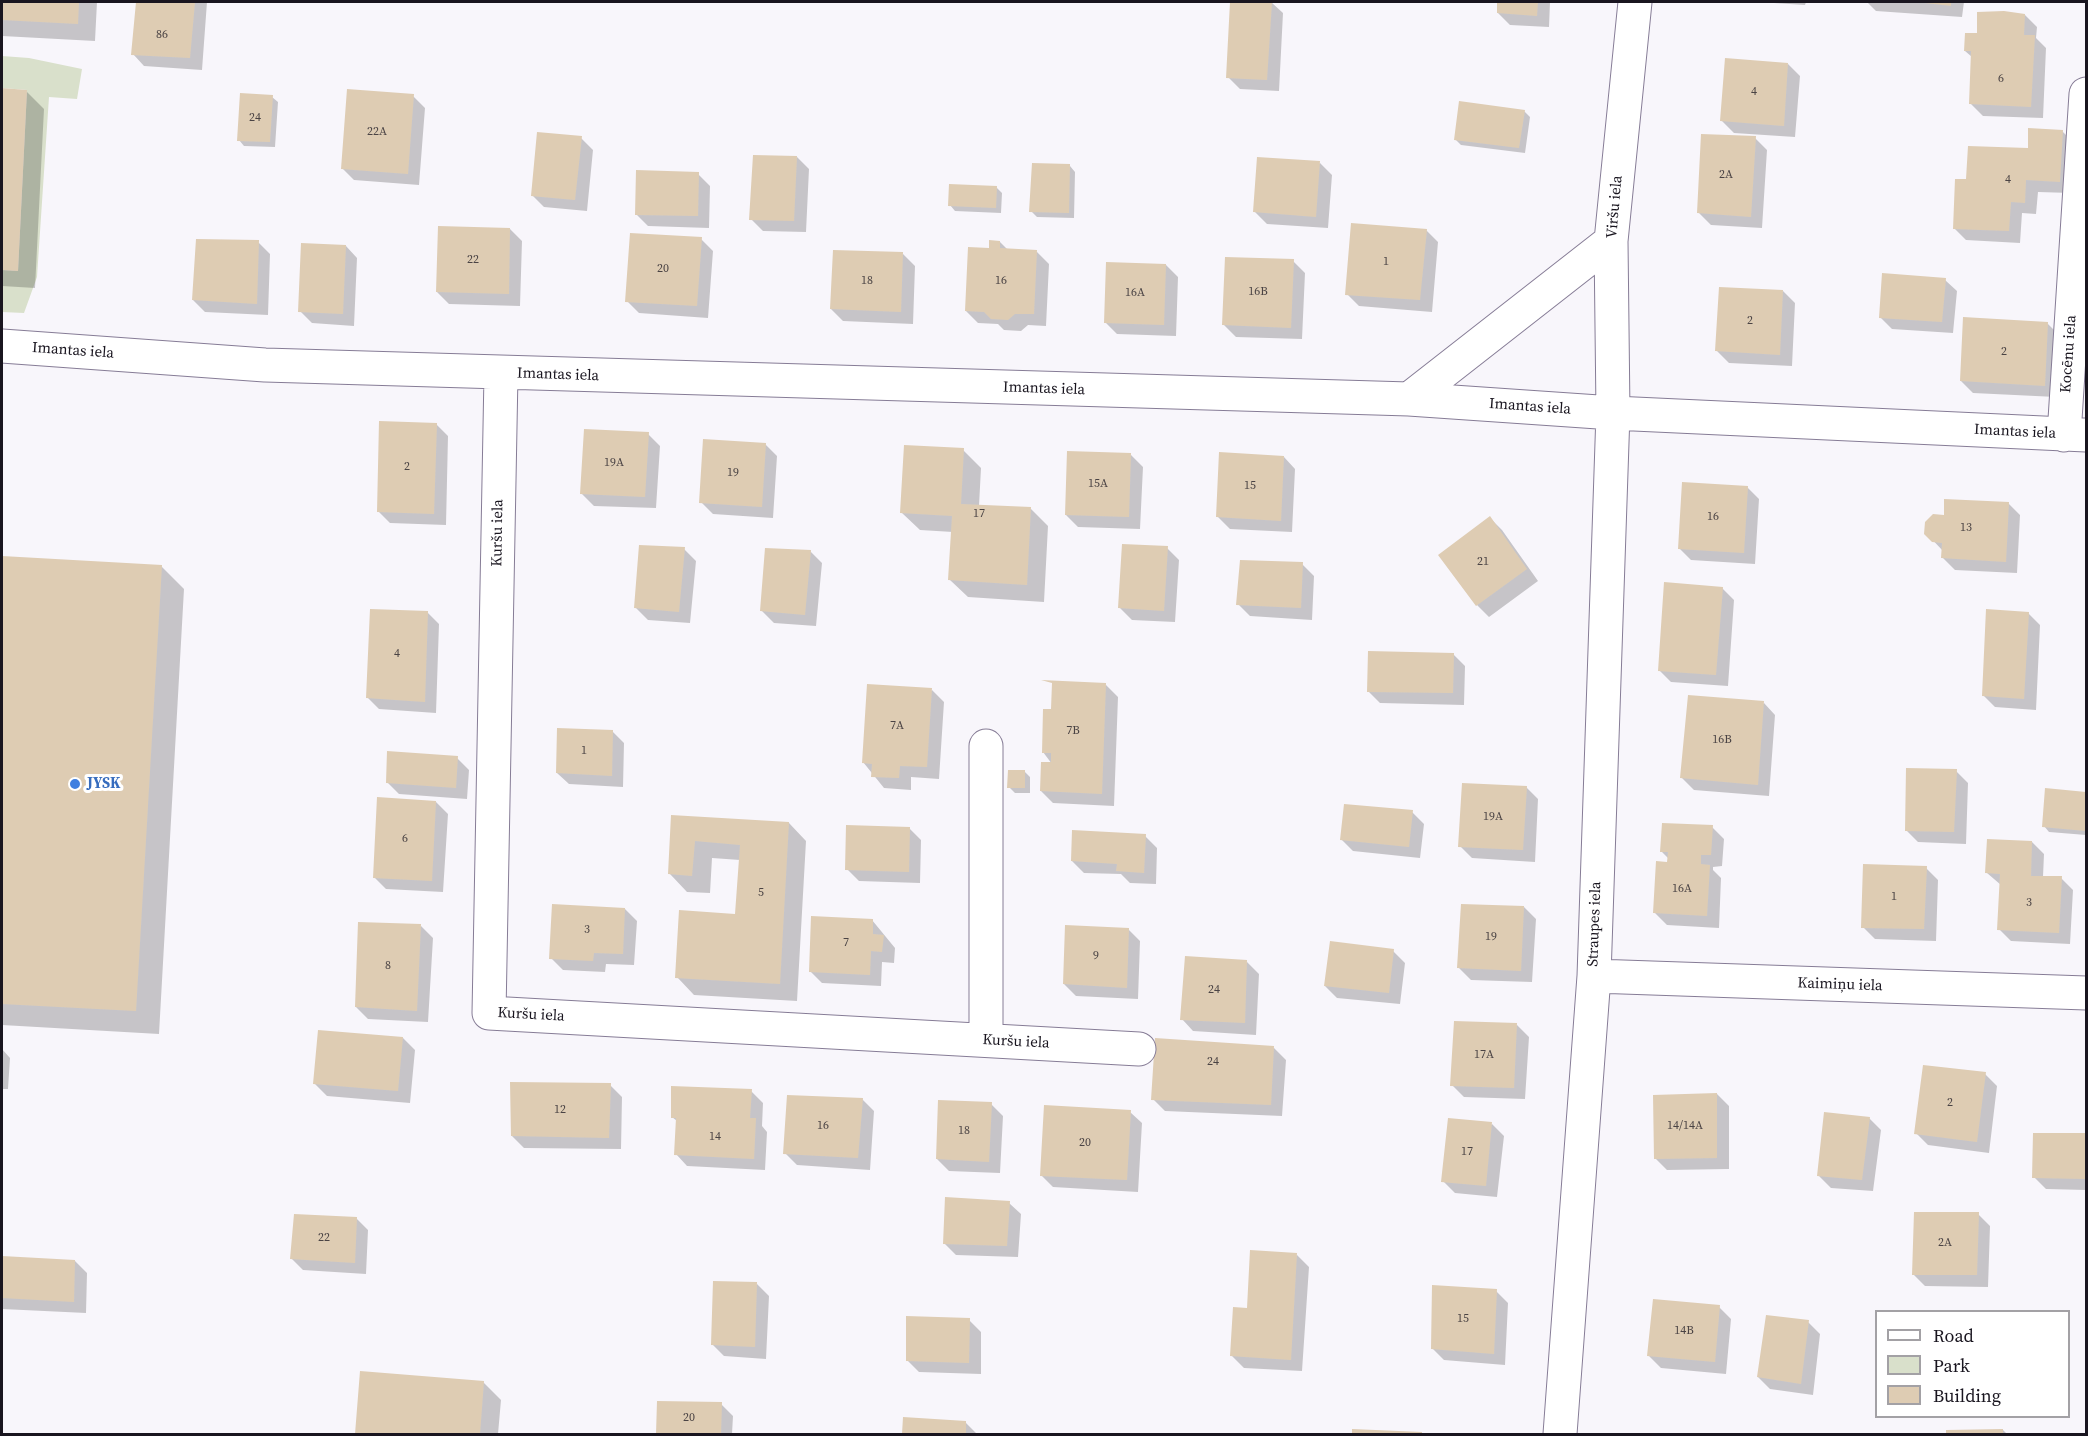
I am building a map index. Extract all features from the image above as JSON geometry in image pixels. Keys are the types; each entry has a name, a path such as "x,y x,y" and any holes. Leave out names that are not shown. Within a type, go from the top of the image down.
{"street":[{"name":"Viršu iela","path":"1613,413 1611,241 1635,2"},
{"name":"Kocēnu iela","path":"2075,435 2086,94"},
{"path":"1409,399 1611,241"},
{"name":"Imantas iela","path":"2,346 265,366 1409,399 1613,413 2075,435"},
{"name":"Kuršu iela","path":"501,374 489,1013 1139,1049"},
{"name":"Straupes iela","path":"1560,1434 1593,976 1613,413"},
{"path":"986,746 986,1040"},
{"name":"Kaimiņu iela","path":"1593,976 2086,993"}],"green space":[{"path":"2,56 29,58 82,69 77,99 49,97 37,277 24,313 2,312 2,270 18,271 27,90 2,88"}],"building":[{"path":"2,2 79,2 78,24 2,20"},
{"path":"136,2 195,2 190,58 131,55"},
{"path":"1230,2 1272,2 1267,80 1226,78"},
{"path":"1497,2 1538,2 1537,16 1497,13"},
{"path":"1917,2 1951,2 1951,6"},
{"path":"2004,11 2025,14 2024,35 2035,35 2031,107 1969,104 1971,51 1964,51 1965,33 1977,33 1977,12"},
{"path":"1725,58 1788,63 1784,126 1720,121"},
{"path":"2,88 27,90 18,271 2,270"},
{"path":"347,89 414,94 408,174 341,169"},
{"path":"240,93 273,95 270,142 237,141"},
{"path":"1459,101 1525,110 1519,148 1454,140"},
{"path":"2028,128 2063,130 2060,182 2026,180 2025,203 2011,202 2009,231 1953,229 1955,179 1966,179 1968,146 2028,148"},
{"path":"537,132 582,136 575,200 531,196"},
{"path":"1701,134 1756,136 1751,217 1697,213"},
{"path":"753,155 797,156 794,221 749,220"},
{"path":"1257,157 1320,161 1316,217 1253,212"},
{"path":"1032,163 1070,164 1069,213 1029,212"},
{"path":"636,170 699,172 698,216 635,215"},
{"path":"949,184 997,186 996,208 948,206"},
{"path":"1351,223 1427,229 1420,300 1345,295"},
{"path":"438,226 510,228 509,294 436,292"},
{"path":"630,233 702,237 697,306 625,302"},
{"path":"196,239 259,240 257,304 192,300"},
{"path":"989,240 1000,241 1000,248 1037,250 1034,314 1015,314 1008,320 991,319 984,312 965,311 968,247 989,248"},
{"path":"301,243 346,245 343,314 298,312"},
{"path":"833,250 903,252 901,312 830,309"},
{"path":"1225,257 1294,259 1291,328 1222,325"},
{"path":"1106,262 1166,264 1164,325 1104,323"},
{"path":"1882,273 1946,278 1942,322 1879,318"},
{"path":"1719,287 1783,290 1780,355 1715,351"},
{"path":"1963,317 2048,322 2045,386 1960,381"},
{"path":"379,421 437,423 434,514 377,512"},
{"path":"584,429 649,432 645,497 580,494"},
{"path":"703,439 766,443 762,507 699,503"},
{"path":"904,445 964,448 961,504 1031,507 1027,585 948,580 952,516 900,513"},
{"path":"1067,451 1131,453 1129,517 1065,515"},
{"path":"1219,452 1284,456 1281,521 1216,517"},
{"path":"1682,482 1748,486 1744,553 1678,549"},
{"path":"1944,499 2009,502 2006,562 1941,558 1942,543 1932,542 1924,534 1925,522 1933,514 1944,515"},
{"path":"1490,516 1527,569 1476,606 1438,555"},
{"path":"1122,544 1168,546 1164,611 1118,608"},
{"path":"639,545 685,547 679,612 634,608"},
{"path":"765,548 811,550 805,615 760,611"},
{"name":"JYSK","path":"2,556 162,565 136,1011 2,1004"},
{"path":"1240,560 1303,562 1301,608 1236,605"},
{"path":"1664,582 1723,587 1716,675 1658,671"},
{"path":"370,609 428,611 425,702 366,698"},
{"path":"1986,609 2029,612 2024,699 1982,696"},
{"path":"1368,651 1454,653 1453,693 1367,692"},
{"path":"1041,680 1106,683 1102,794 1040,791 1041,762 1051,762 1051,753 1042,753 1043,709 1051,709 1052,683"},
{"path":"867,684 932,688 927,767 900,766 899,778 871,777 872,764 862,763"},
{"path":"1688,695 1764,701 1758,785 1680,778"},
{"path":"557,728 613,730 612,776 556,773"},
{"path":"387,751 458,756 456,788 386,783"},
{"path":"1906,768 1957,769 1954,832 1905,831"},
{"path":"1008,770 1025,770 1025,788 1007,788"},
{"path":"1462,783 1527,786 1523,850 1458,847"},
{"path":"2045,788 2086,792 2086,831 2042,827"},
{"path":"377,797 436,801 432,881 373,878"},
{"path":"1344,804 1413,810 1409,847 1340,840"},
{"path":"671,815 789,822 780,984 675,978 679,910 735,914 740,845 695,841 692,876 668,874"},
{"path":"1662,823 1713,825 1711,855 1701,855 1701,864 1710,865 1707,916 1653,913 1656,861 1667,862 1668,852 1660,852"},
{"path":"846,825 910,827 909,872 845,870"},
{"path":"1072,830 1146,834 1144,873 1116,871 1117,864 1071,861"},
{"path":"1987,839 2032,841 2031,876 2062,876 2059,933 1997,930 2000,874 1985,873"},
{"path":"1863,864 1927,866 1924,929 1861,928"},
{"path":"552,904 625,908 623,954 594,953 593,961 549,959"},
{"path":"1461,904 1524,906 1521,971 1457,968"},
{"path":"811,916 873,919 873,934 884,935 882,952 871,951 870,975 809,972"},
{"path":"358,922 421,924 417,1011 355,1007"},
{"path":"1065,925 1129,928 1127,988 1063,984"},
{"path":"1330,941 1394,949 1389,993 1324,986"},
{"path":"1185,956 1247,960 1245,1023 1180,1020"},
{"path":"1454,1021 1517,1023 1514,1088 1450,1086"},
{"path":"318,1030 403,1037 398,1091 313,1084"},
{"path":"1155,1038 1274,1046 1271,1105 1151,1100"},
{"path":"1923,1065 1986,1072 1977,1142 1914,1134"},
{"path":"510,1082 611,1083 609,1138 511,1136"},
{"path":"671,1086 752,1089 750,1118 756,1118 754,1159 674,1155 676,1118 671,1118"},
{"path":"1717,1093 1717,1158 1654,1159 1653,1095"},
{"path":"787,1095 863,1098 858,1158 783,1154"},
{"path":"938,1100 992,1102 989,1162 936,1159"},
{"path":"1044,1105 1131,1110 1127,1180 1040,1176"},
{"path":"1824,1112 1870,1117 1862,1180 1817,1176"},
{"path":"1448,1118 1492,1122 1486,1186 1441,1182"},
{"path":"2033,1133 2086,1133 2086,1179 2032,1178"},
{"path":"945,1197 1010,1201 1007,1246 943,1244"},
{"path":"1914,1212 1979,1212 1977,1275 1912,1275"},
{"path":"294,1214 357,1217 355,1263 290,1259"},
{"path":"1250,1250 1297,1253 1291,1360 1230,1356 1233,1307 1247,1308"},
{"path":"2,1256 75,1260 74,1302 2,1298"},
{"path":"713,1281 757,1282 755,1347 711,1345"},
{"path":"1432,1285 1497,1289 1494,1354 1431,1349"},
{"path":"1653,1299 1720,1305 1715,1362 1647,1356"},
{"path":"1766,1315 1809,1320 1801,1384 1757,1377"},
{"path":"906,1316 970,1318 969,1363 906,1361"},
{"path":"360,1371 484,1381 480,1434 355,1434"},
{"path":"657,1401 722,1402 721,1434 656,1434"},
{"path":"903,1417 966,1421 966,1434 902,1434"},
{"path":"1352,1429 1422,1432 1422,1434 1352,1434"},
{"path":"2003,1429 2003,1434 1946,1434 1946,1430"}],"place":[{"name":"JYSK","path":"75,784"}]}
